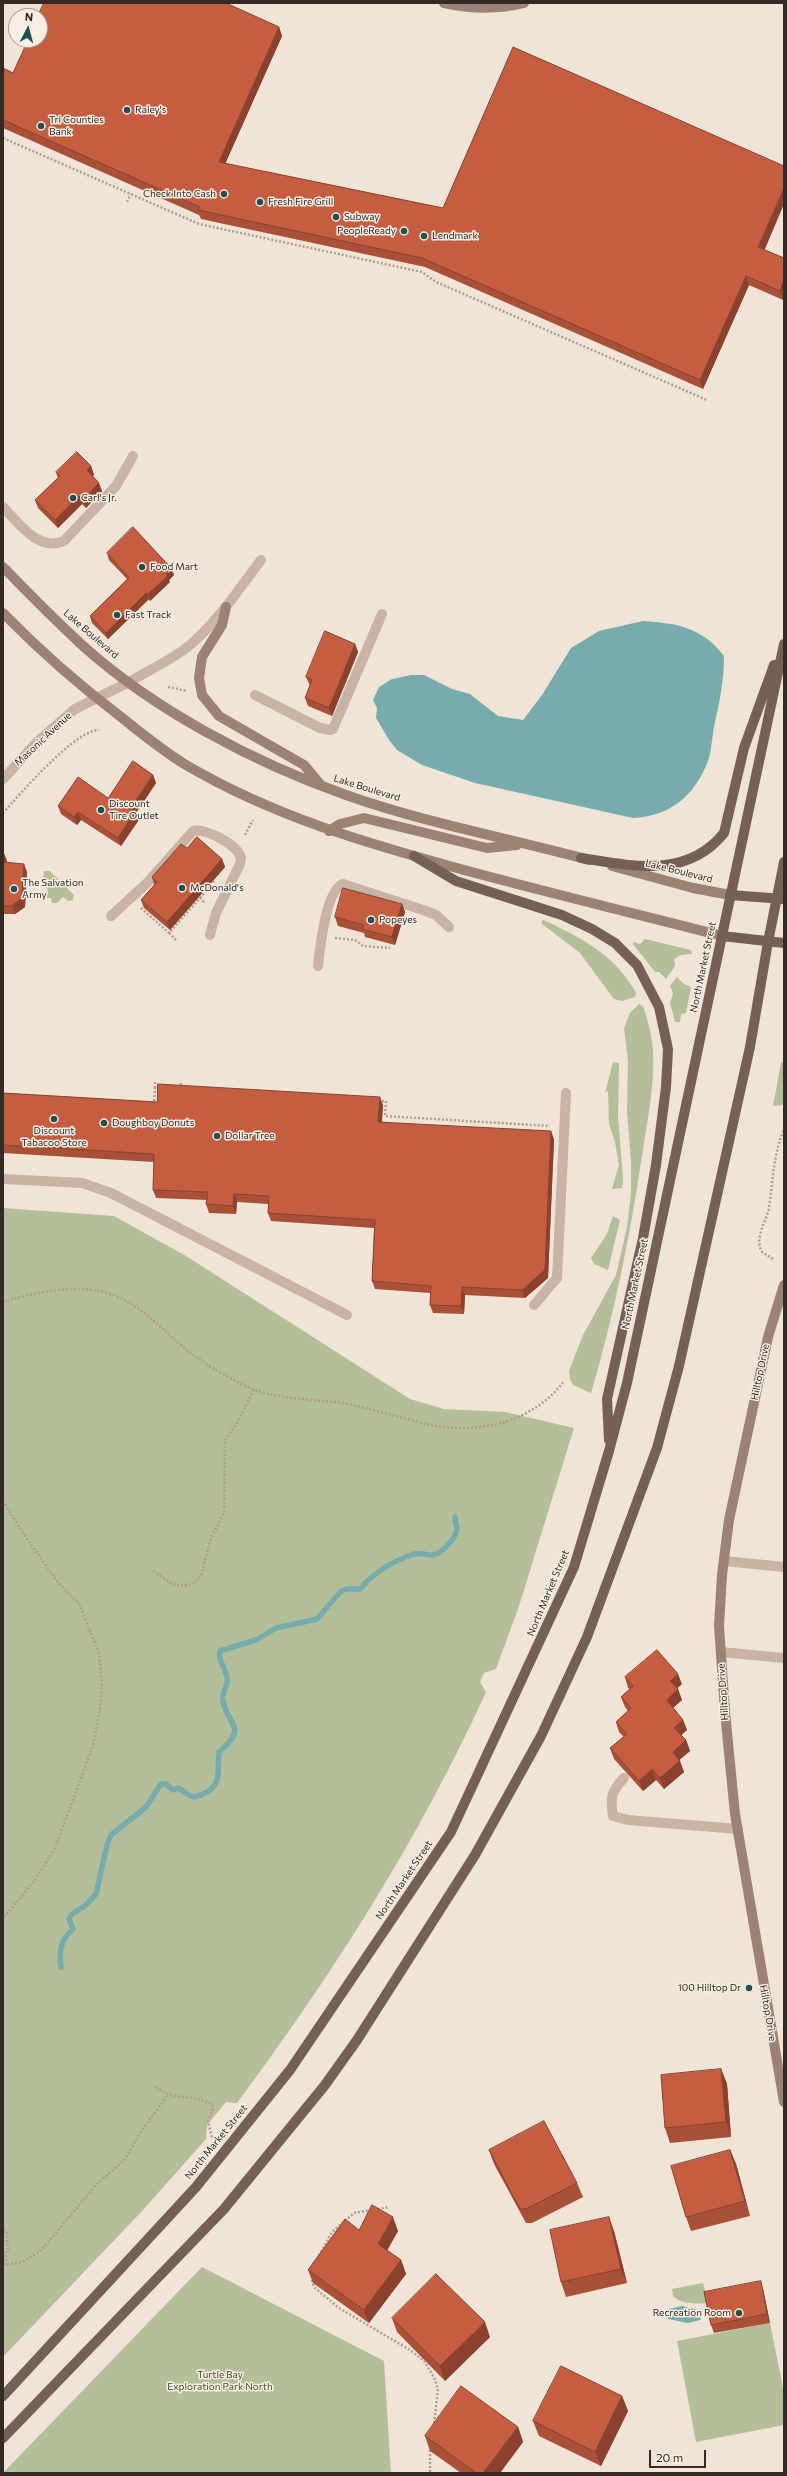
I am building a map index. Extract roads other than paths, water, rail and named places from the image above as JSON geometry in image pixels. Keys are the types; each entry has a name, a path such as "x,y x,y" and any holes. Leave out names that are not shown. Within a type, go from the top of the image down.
{"main road":[{"path":"444,3 471,9 486,9 524,3"},
{"name":"Lake Boulevard","path":"3,567 82,645 129,682 230,746 321,786 353,798 693,888 730,895 780,899"},
{"path":"3,578 21,586"},
{"path":"226,607 222,625 202,658 199,670 202,695 218,716 304,765 321,786"},
{"path":"3,613 59,668 97,699 185,764 247,797 329,831 414,856 722,936 784,943"},
{"path":"581,858 636,866 667,865 691,860 716,844 724,833 744,748 784,638"},
{"name":"North Market Street","path":"3,2396 196,2187 285,2076 451,1832 574,1567 609,1451 627,1383 784,644"},
{"path":"329,831 340,824 364,818 487,848 523,844"},
{"path":"414,856 456,881 562,915 592,929 615,943 637,965 659,1007 668,1049 666,1087 656,1165 643,1238 607,1399 609,1451"},
{"path":"3,2438 224,2209 325,2085 370,2020 476,1855 541,1736 587,1637 657,1448 679,1366 750,1047 768,942 780,899 784,862"},
{"name":"Hilltop Drive","path":"784,1285 782,1298 768,1337 744,1444 724,1561 719,1626 725,1712 738,1829 784,2102"}],"street":[{"path":"3,507 44,544 59,544 64,541 116,486 133,456"},
{"name":"Masonic Avenue","path":"3,779 49,732 76,709 129,682 190,645 226,607 261,560"},
{"path":"255,695 307,722 330,730 334,726 382,614"},
{"path":"111,916 147,883 193,831 196,830 217,837 240,854 240,864 216,913 210,934"},
{"path":"318,966 321,936 333,893 338,886 343,884 436,915 450,927"},
{"path":"534,1305 557,1278 566,1093"},
{"path":"3,1180 82,1183 111,1193 347,1315"},
{"path":"724,1561 784,1567"},
{"path":"721,1652 784,1658"},
{"path":"624,1778 614,1788 610,1800 613,1816 628,1820 738,1829"}],"water":[{"path":"643,621 667,623 698,633 707,639 724,656 719,706 708,761 696,785 688,794 669,809 658,813 633,818 475,783 422,765 397,750 389,740 376,718 377,708 373,700 379,687 392,679 411,675 424,675 452,689 470,694 498,716 523,720 542,695 571,648 599,631"},
{"path":"682,2306 698,2310 702,2316 700,2320 688,2323 668,2319 667,2312 669,2309"}],"waterway":[{"path":"61,1967 61,1946 65,1937 73,1929 69,1919 72,1914 85,1906 96,1894 107,1845 111,1835 146,1807 161,1784 166,1784 173,1790 178,1788 192,1797 196,1797 209,1791 214,1786 218,1776 219,1752 233,1737 235,1731 234,1726 225,1710 223,1701 227,1680 219,1654 220,1651 256,1640 276,1628 317,1619 341,1591 347,1589 360,1589 378,1572 391,1564 416,1553 432,1555 440,1552 448,1545 456,1533 457,1529 455,1517"}],"place":[{"name":"Raley's","path":"127,110"},
{"name":"Tri Counties Bank","path":"41,126"},
{"name":"Check Into Cash","path":"224,194"},
{"name":"Fresh Fire Grill","path":"260,202"},
{"name":"Subway","path":"336,217"},
{"name":"PeopleReady","path":"404,231"},
{"name":"Lendmark","path":"424,236"},
{"name":"Carl's Jr.","path":"73,498"},
{"name":"Food Mart","path":"142,567"},
{"name":"Fast Track","path":"117,615"},
{"name":"Discount Tire Outlet","path":"101,810"},
{"name":"McDonald's","path":"182,888"},
{"name":"The Salvation Army","path":"14,889"},
{"name":"Popeyes","path":"371,920"},
{"name":"Discount Tabacoo Store","path":"54,1119"},
{"name":"Doughboy Donuts","path":"104,1123"},
{"name":"Dollar Tree","path":"217,1136"},
{"name":"100 Hilltop Dr","path":"749,1988"},
{"name":"Recreation Room","path":"739,2313"}],"park label":[{"name":"Turtle Bay Exploration Park North","path":"220,2380"}]}
